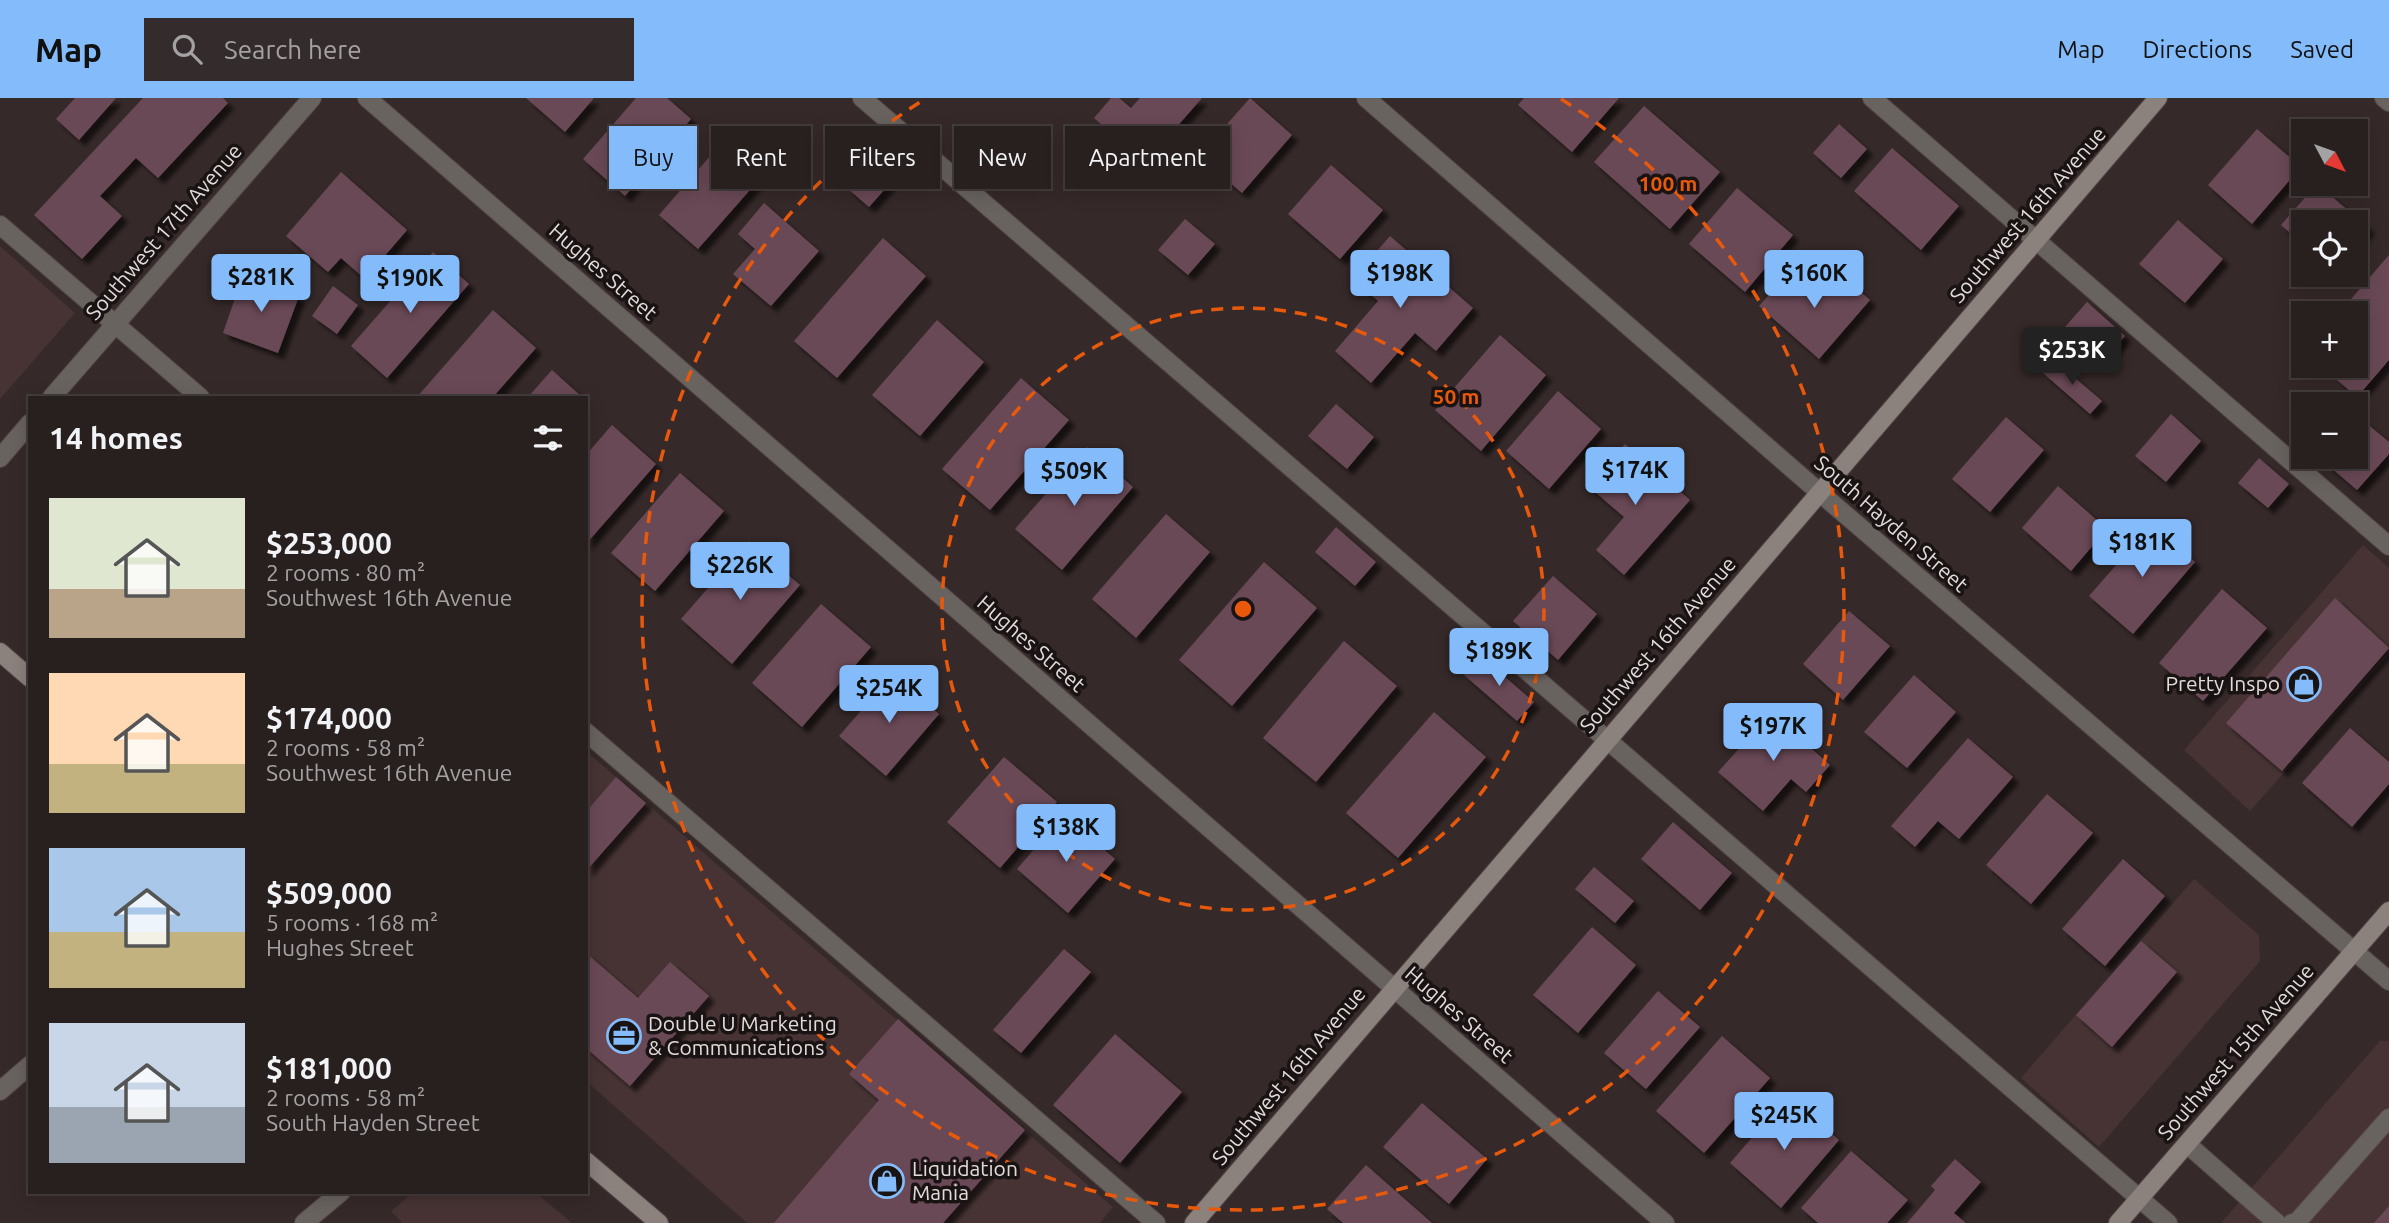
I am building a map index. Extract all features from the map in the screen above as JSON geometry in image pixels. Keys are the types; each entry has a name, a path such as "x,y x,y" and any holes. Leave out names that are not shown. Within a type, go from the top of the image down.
{"street":[{"name":"Southwest 17th Avenue","path":"52,396 312,98"},
{"name":"Hughes Street","path":"367,98 1665,1223"},
{"path":"862,98 1605,741 2168,1223"},
{"name":"South Hayden Street","path":"1366,98 1819,492 2389,981"},
{"path":"1872,98 2389,545"},
{"name":"Southwest 16th Avenue","path":"1194,1223 2158,98"},
{"path":"2384,98 2389,102"},
{"path":"0,225 199,396"},
{"path":"0,458 28,425"},
{"path":"2,658 28,677"},
{"path":"588,734 1156,1223"},
{"name":"Southwest 15th Avenue","path":"2118,1223 2389,911"},
{"path":"0,1091 28,1067"},
{"path":"2292,1223 2389,1118"},
{"path":"2187,1144 2277,1223"},
{"path":"588,1163 659,1223"},
{"path":"304,1223 339,1194"}],"shaded area":[{"path":"0,246 75,313 0,399"},
{"path":"2363,545 2389,568 2389,655 2250,811 2184,750"},
{"path":"588,753 1113,1207 1100,1223 747,1223 588,1083"},
{"path":"2194,879 2259,935 2260,961 2099,1147 2021,1078"},
{"path":"2380,1041 2389,1041 2389,1223 2221,1223"},
{"path":"412,1194 537,1194 572,1223 402,1223 391,1211"}],"building":[{"path":"75,98 116,98 79,140 56,119"},
{"path":"143,98 223,98 228,103 158,178 136,158 100,196 122,216 82,259 34,215"},
{"path":"526,98 594,98 565,132"},
{"path":"636,98 667,98 691,119 685,126 612,126"},
{"path":"1111,98 1119,98 1131,108 1140,98 1202,98 1177,126 1103,126 1094,118"},
{"path":"1250,98 1292,135 1242,193 1230,183 1230,126 1225,126"},
{"path":"1524,98 1619,98 1572,152 1518,105"},
{"path":"1644,106 1720,172 1670,229 1594,162"},
{"path":"1839,124 1867,149 1841,178 1813,153"},
{"path":"609,129 609,182 583,159"},
{"path":"2257,129 2291,158 2291,179 2252,224 2208,185"},
{"path":"1892,148 1959,206 1921,250 1854,191"},
{"path":"711,155 711,189 751,189 698,249 659,215 682,189 697,189 697,171"},
{"path":"1331,165 1383,210 1340,259 1288,214"},
{"path":"341,172 407,230 365,279 341,258 328,272 286,236"},
{"path":"1737,188 1793,235 1745,292 1689,244"},
{"path":"617,189 631,189 625,196"},
{"path":"848,189 885,189 869,207"},
{"path":"2306,196 2331,196 2348,210 2294,210"},
{"path":"764,203 819,251 771,306 733,274 755,249 738,234"},
{"path":"2291,214 2291,234 2281,225"},
{"path":"1185,219 1215,244 1188,275 1158,250"},
{"path":"2178,220 2223,259 2185,303 2139,264"},
{"path":"1390,236 1473,308 1436,351 1415,333 1371,383 1335,351 1378,301 1353,279"},
{"path":"883,238 926,276 837,378 794,341"},
{"path":"433,252 469,284 387,378 351,346"},
{"path":"2389,255 2389,360 2361,392 2351,392 2336,379 2368,378 2368,301 2349,301 2361,287 2368,287 2368,279"},
{"path":"1793,268 1824,295 1841,275 1870,300 1819,359 1759,306"},
{"path":"243,275 299,296 278,353 223,333"},
{"path":"333,286 358,305 337,334 312,316"},
{"path":"2087,302 2125,336 2104,360 2065,327"},
{"path":"493,310 536,348 494,396 418,396"},
{"path":"937,320 984,362 920,436 872,395"},
{"path":"1500,335 1546,375 1481,451 1435,410"},
{"path":"2054,360 2102,401 2090,414 2043,373"},
{"path":"552,370 581,396 529,396"},
{"path":"1021,378 1069,420 990,510 942,469"},
{"path":"1558,391 1601,429 1549,489 1506,451"},
{"path":"1336,404 1374,437 1347,469 1308,436"},
{"path":"2171,414 2201,441 2166,482 2135,456"},
{"path":"2006,417 2044,450 1990,512 1952,479"},
{"path":"2368,424 2389,442 2389,454 2357,490 2332,469 2368,469"},
{"path":"612,425 656,464 588,542 588,453"},
{"path":"1625,444 1690,500 1624,575 1596,550 1624,517 1588,486"},
{"path":"1087,447 1133,487 1062,570 1015,529"},
{"path":"2259,458 2289,484 2268,508 2238,483"},
{"path":"680,473 724,511 655,591 611,553"},
{"path":"2058,486 2107,529 2071,571 2022,528"},
{"path":"1166,514 1210,552 1136,638 1092,599"},
{"path":"2152,524 2195,562 2133,634 2089,596"},
{"path":"1336,527 1376,562 1355,586 1315,552"},
{"path":"749,541 800,585 732,664 681,619"},
{"path":"1264,562 1317,608 1232,706 1179,660"},
{"path":"1553,576 1597,614 1558,660 1513,621"},
{"path":"2222,589 2267,628 2203,701 2159,663"},
{"path":"2335,598 2389,648 2282,771 2226,723"},
{"path":"821,604 871,647 802,727 752,683"},
{"path":"1849,611 1890,646 1843,700 1803,664"},
{"path":"1344,641 1397,686 1316,782 1263,738"},
{"path":"1481,656 1534,702 1517,721 1464,675"},
{"path":"893,674 939,714 886,776 839,736"},
{"path":"1914,675 1956,712 1907,768 1864,732"},
{"path":"1434,712 1486,757 1398,858 1346,813"},
{"path":"1771,713 1830,765 1806,792 1791,779 1763,811 1718,772"},
{"path":"2350,728 2389,762 2389,784 2352,827 2302,783"},
{"path":"1968,738 2013,777 1959,839 1938,821 1915,847 1891,826"},
{"path":"1004,757 1057,802 1000,868 947,822"},
{"path":"616,777 646,803 588,869 588,810"},
{"path":"2047,794 2093,833 2031,904 1986,865"},
{"path":"1064,815 1115,859 1068,913 1017,869"},
{"path":"1673,822 1732,873 1700,910 1641,859"},
{"path":"2123,859 2165,896 2105,966 2062,929"},
{"path":"1594,867 1634,901 1615,923 1575,889"},
{"path":"1592,927 1636,965 1578,1033 1533,995"},
{"path":"2141,941 2177,972 2112,1047 2076,1015"},
{"path":"1064,949 1091,972 1021,1053 993,1030"},
{"path":"588,955 638,998 670,962 709,996 630,1086 588,1050"},
{"path":"1658,991 1700,1027 1646,1089 1604,1053"},
{"path":"898,1019 1025,1130 943,1223 774,1223 879,1100 849,1074"},
{"path":"1115,1034 1182,1092 1120,1163 1053,1105"},
{"path":"1722,1036 1770,1078 1704,1153 1656,1111"},
{"path":"1788,1096 1839,1140 1781,1208 1730,1163"},
{"path":"1422,1103 1487,1159 1449,1204 1383,1147"},
{"path":"1851,1151 1908,1200 1887,1223 1818,1223 1801,1208"},
{"path":"1955,1159 1981,1182 1954,1213 1966,1223 1907,1223 1935,1190 1931,1186"},
{"path":"1366,1165 1432,1223 1343,1223 1327,1209"},
{"path":"2389,1206 2389,1223 2374,1223"}],"place":[{"name":"Pretty Inspo","path":"2304,684"},
{"name":"Double U Marketing & Communications","path":"624,1036"},
{"name":"Liquidation Mania","path":"887,1181"}]}
